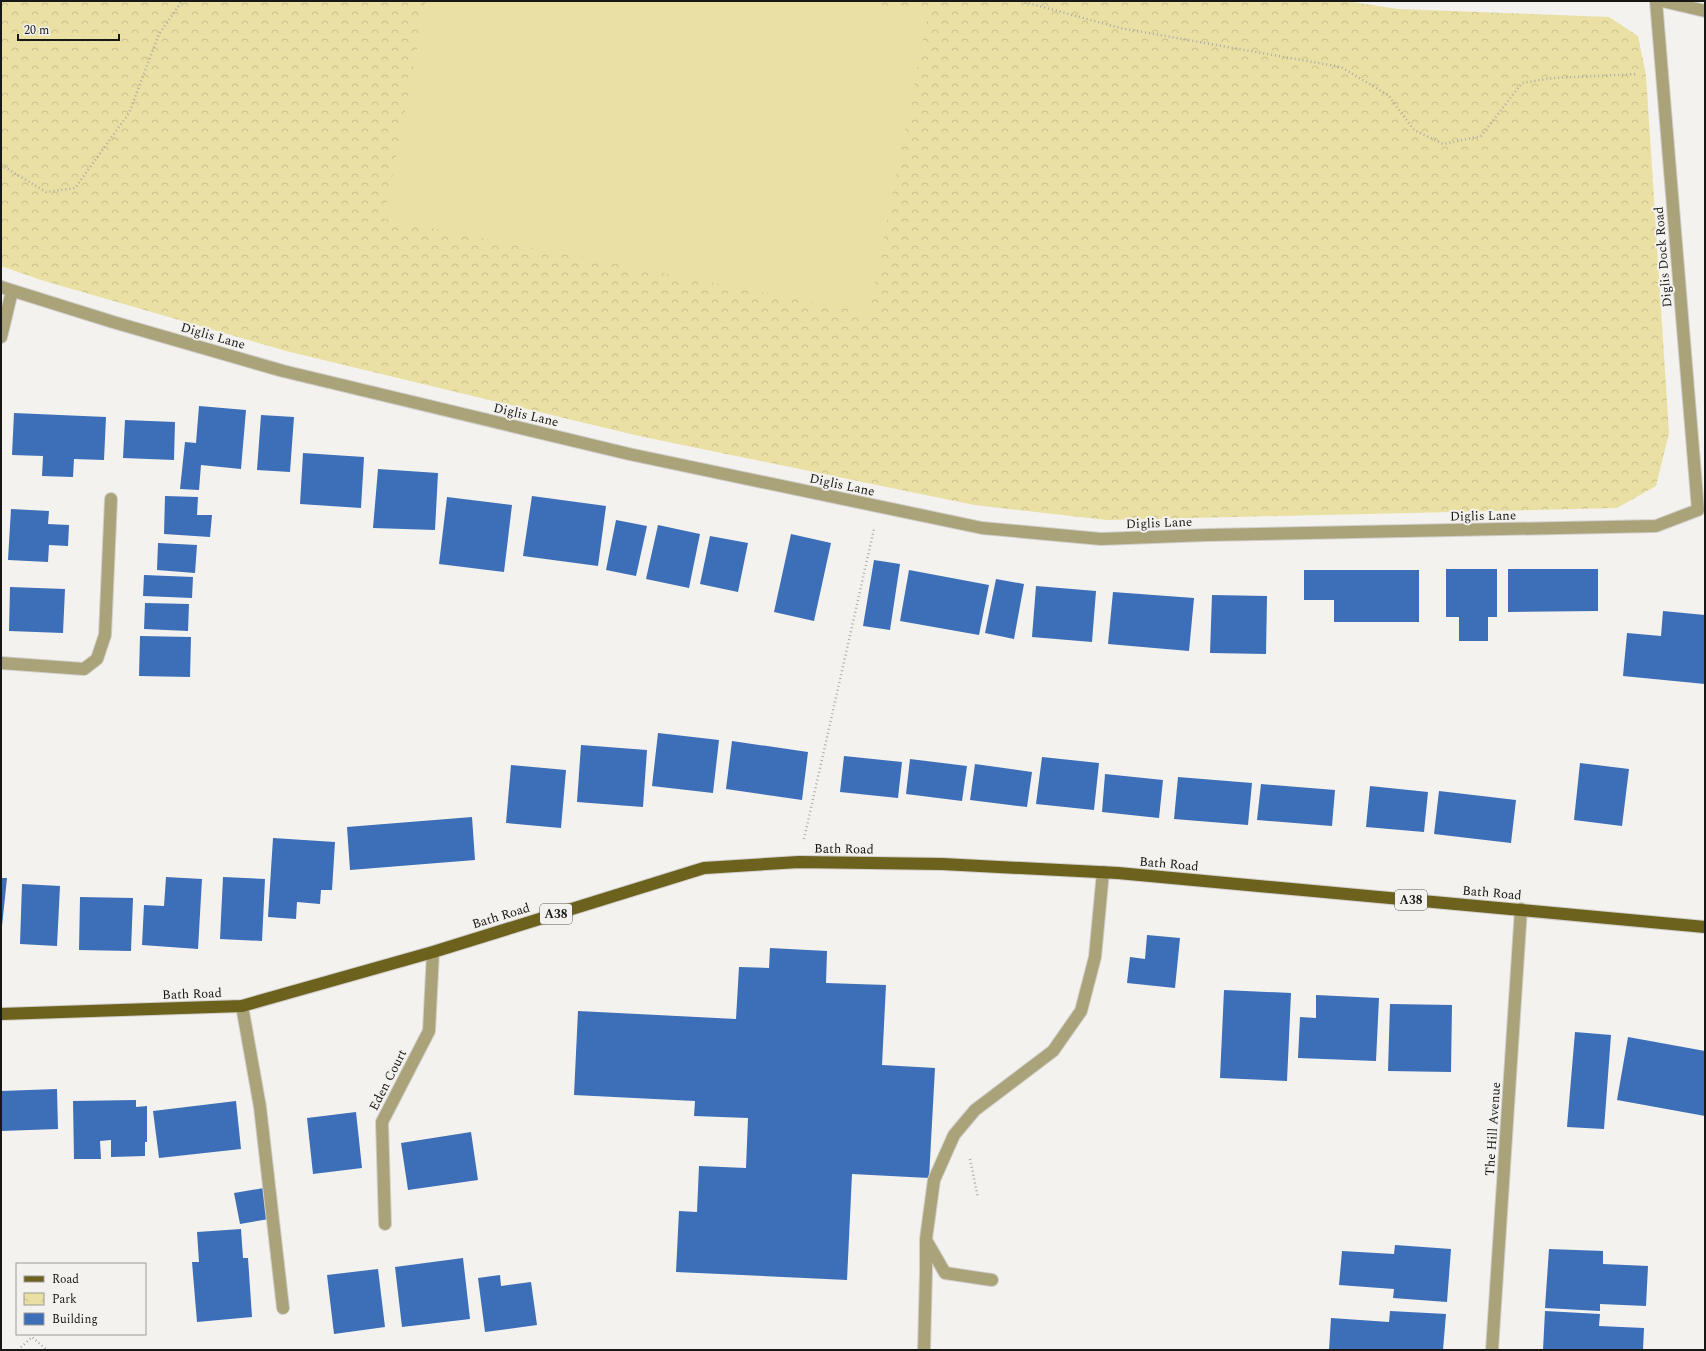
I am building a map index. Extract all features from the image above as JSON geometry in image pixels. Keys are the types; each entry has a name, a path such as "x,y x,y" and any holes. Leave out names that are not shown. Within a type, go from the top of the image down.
{"main road":[{"name":"Bath Road","path":"1,1014 242,1006 433,952 704,868 799,862 942,864 1103,872 1705,927"}],"street":[{"name":"Diglis Dock Road","path":"1656,1 1701,512"},
{"path":"1662,1 1705,11"},
{"path":"1,337 6,289"},
{"name":"Diglis Lane","path":"6,289 283,371 629,454 982,528 1102,539 1656,526 1701,512"},
{"path":"1,663 84,669 97,659 105,635 111,498"},
{"path":"924,1350 926,1239 934,1180 954,1135 975,1110 1053,1051 1081,1011 1095,956 1103,872"},
{"name":"The Hill Avenue","path":"1492,1350 1521,909"},
{"name":"Eden Court","path":"385,1224 382,1122 429,1031 433,952"},
{"path":"242,1006 260,1107 283,1308"},
{"path":"926,1239 945,1273 992,1280"}],"path":[{"path":"1,165 46,192 75,188 129,113 159,34 182,1"},
{"path":"1021,1 1120,28 1341,67 1388,95 1414,130 1443,144 1482,136 1522,83 1553,78 1662,72"},
{"path":"799,862 879,507"},
{"path":"18,1350 32,1337 47,1350"}],"green space":[{"path":"1,1 1346,1 1398,9 1609,17 1638,36 1646,75 1669,433 1656,486 1617,508 1107,520 974,505 639,436 286,351 41,280 1,266"},
{"path":"426,1 860,1 928,14 869,313 384,219"}],"building":[{"path":"199,406 246,410 241,469 201,465 199,490 180,489 185,442 196,443"},
{"path":"14,413 106,417 104,460 74,459 73,477 42,476 43,456 12,455"},
{"path":"261,415 294,417 290,472 257,470"},
{"path":"125,420 175,422 174,460 123,458"},
{"path":"303,453 364,457 361,508 300,504"},
{"path":"378,469 438,473 435,530 373,528"},
{"path":"165,496 198,497 197,515 212,515 210,537 164,534"},
{"path":"532,496 606,506 598,566 523,556"},
{"path":"447,497 512,505 504,572 439,564"},
{"path":"11,509 49,511 48,524 69,525 68,546 49,545 48,562 8,560"},
{"path":"616,520 647,526 636,576 606,570"},
{"path":"658,525 700,534 689,588 646,579"},
{"path":"791,534 831,543 814,621 774,612"},
{"path":"710,536 748,543 738,592 700,584"},
{"path":"158,543 197,545 195,573 157,570"},
{"path":"874,560 900,564 890,630 863,626"},
{"path":"1446,569 1497,569 1497,617 1488,617 1488,641 1459,641 1459,617 1446,617"},
{"path":"1508,569 1598,569 1598,611 1508,612"},
{"path":"909,570 989,585 979,635 900,621"},
{"path":"1304,570 1419,570 1419,622 1334,622 1334,600 1304,600"},
{"path":"144,575 193,577 192,598 143,596"},
{"path":"996,579 1024,584 1014,639 985,633"},
{"path":"1036,586 1096,591 1092,642 1032,637"},
{"path":"10,587 65,589 63,633 9,631"},
{"path":"1113,592 1194,598 1189,651 1108,644"},
{"path":"1212,595 1267,596 1266,654 1210,653"},
{"path":"145,603 189,604 188,631 144,629"},
{"path":"1663,611 1705,615 1705,684 1623,676 1627,633 1661,636"},
{"path":"140,636 191,637 190,677 139,676"},
{"path":"658,733 719,740 713,793 652,786"},
{"path":"732,741 808,752 802,800 726,789"},
{"path":"581,745 647,750 643,807 577,802"},
{"path":"844,756 902,762 898,798 840,792"},
{"path":"1042,757 1099,763 1094,810 1036,804"},
{"path":"910,759 967,766 962,801 906,794"},
{"path":"1580,763 1629,769 1622,826 1574,820"},
{"path":"975,764 1032,772 1027,807 970,800"},
{"path":"511,765 566,770 561,828 506,823"},
{"path":"1105,774 1163,780 1159,818 1102,812"},
{"path":"1178,777 1252,783 1248,825 1174,819"},
{"path":"1261,784 1335,790 1332,826 1257,820"},
{"path":"1370,786 1428,792 1424,832 1366,827"},
{"path":"1439,791 1516,800 1511,843 1434,834"},
{"path":"472,817 475,860 350,870 347,827"},
{"path":"273,838 335,842 332,890 321,890 320,904 297,902 296,919 268,917"},
{"path":"166,877 202,879 198,949 142,945 144,905 164,906"},
{"path":"223,877 265,879 262,941 220,939"},
{"path":"1,878 7,878 2,926 1,926"},
{"path":"22,884 60,886 57,946 20,944"},
{"path":"80,897 133,898 131,951 79,950"},
{"path":"1147,935 1180,938 1175,988 1127,983 1130,957 1145,959"},
{"path":"770,948 827,951 826,983 886,985 882,1065 935,1068 929,1178 852,1174 847,1280 676,1272 679,1211 697,1212 699,1166 746,1168 748,1118 694,1116 695,1101 574,1095 578,1011 736,1019 739,967 769,968"},
{"path":"1224,990 1291,993 1287,1081 1220,1078"},
{"path":"1316,995 1379,998 1376,1061 1298,1058 1300,1017 1316,1018"},
{"path":"1390,1004 1452,1005 1451,1072 1388,1071"},
{"path":"1575,1032 1611,1035 1604,1129 1567,1127"},
{"path":"1628,1037 1705,1051 1705,1116 1617,1100"},
{"path":"57,1089 58,1129 1,1131 1,1091"},
{"path":"136,1100 136,1107 147,1106 147,1142 145,1142 145,1156 111,1157 111,1140 100,1141 101,1159 74,1159 73,1101"},
{"path":"236,1101 241,1149 159,1158 153,1111"},
{"path":"356,1112 362,1168 313,1174 307,1118"},
{"path":"471,1132 478,1180 408,1190 401,1143"},
{"path":"264,1188 269,1219 240,1224 234,1193"},
{"path":"241,1229 243,1258 248,1258 252,1317 197,1322 192,1262 199,1262 197,1232"},
{"path":"1395,1245 1451,1249 1447,1302 1393,1298 1394,1289 1339,1285 1342,1251 1394,1254"},
{"path":"1549,1249 1603,1251 1603,1264 1648,1266 1646,1306 1600,1304 1600,1311 1545,1308"},
{"path":"463,1258 470,1319 402,1327 395,1267"},
{"path":"378,1269 385,1327 334,1334 327,1275"},
{"path":"500,1275 501,1286 531,1282 537,1325 485,1332 478,1278"},
{"path":"1390,1311 1446,1314 1443,1350 1329,1350 1331,1318 1389,1322"},
{"path":"1545,1311 1600,1314 1599,1326 1644,1328 1643,1350 1543,1350"}]}
